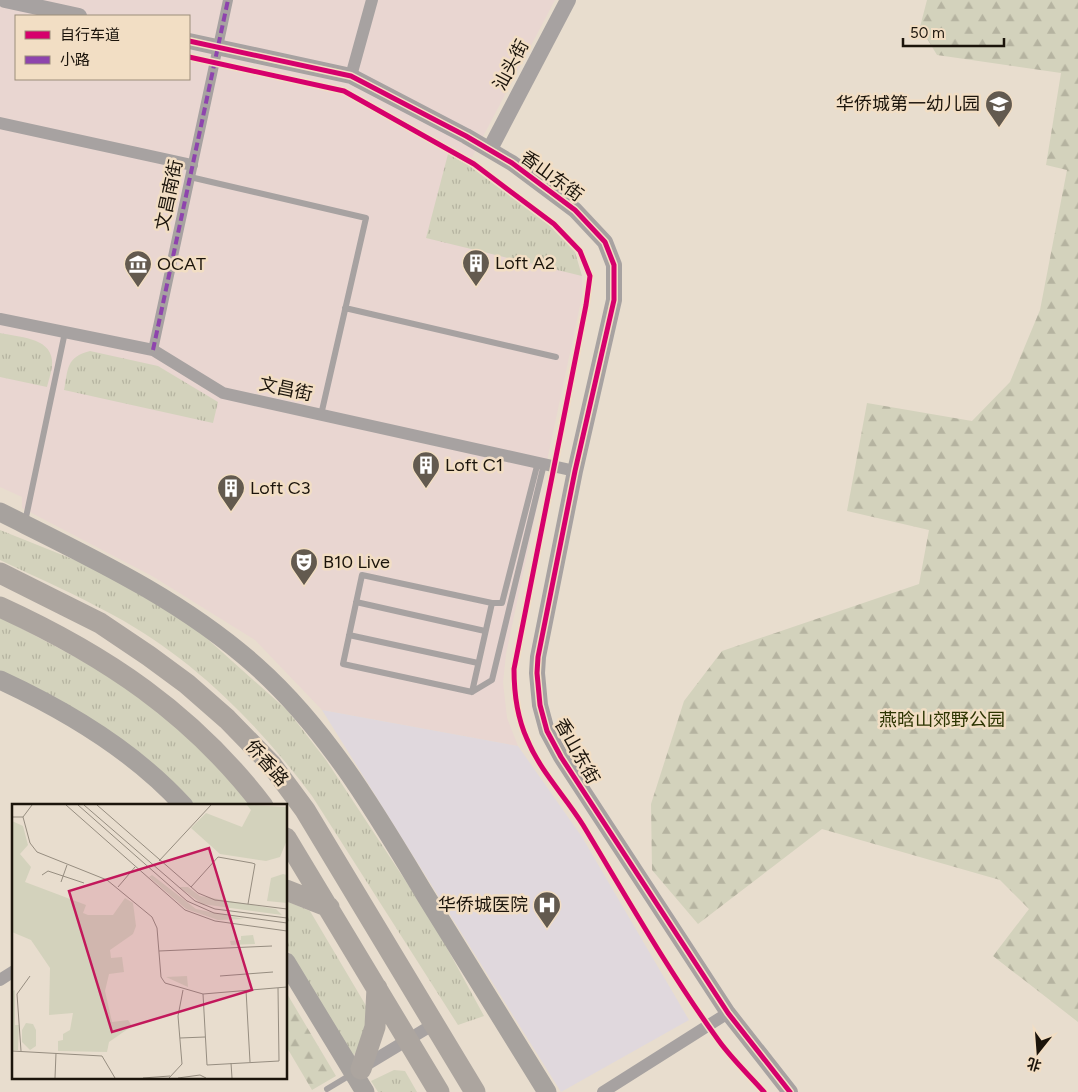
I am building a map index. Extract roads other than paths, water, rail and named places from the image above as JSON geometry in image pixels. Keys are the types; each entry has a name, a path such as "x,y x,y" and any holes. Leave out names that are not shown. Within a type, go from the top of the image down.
{"main road":[{"path":"0,512 163,597 209,628 256,667 297,708 332,749 387,831 547,1092"},
{"name":"侨香路","path":"0,574 100,623 188,684 227,718 270,764 305,810 364,904 400,969 475,1092"},
{"name":"侨香路","path":"0,607 85,649 166,704 214,747 261,804"},
{"path":"0,680 64,712 98,735 141,766 182,804"},
{"path":"288,841 439,1092"},
{"path":"288,891 328,907"},
{"path":"288,965 357,1071 364,1092"},
{"path":"376,986 400,969"},
{"path":"357,1071 375,1027 376,986"}],"street":[{"path":"5,0 41,4 76,15"},
{"name":"文昌南街","path":"153,350 228,0"},
{"path":"351,76 372,0"},
{"name":"汕头街","path":"490,149 568,0"},
{"name":"香山东街","path":"190,40 351,76 490,149 530,176 588,222 605,242 614,265 614,300 575,471 540,642 537,673 543,718 561,757 728,1013 790,1092"},
{"path":"0,123 191,171"},
{"name":"文昌街","path":"0,319 153,350 222,393 575,471"},
{"path":"0,980 12,972"},
{"path":"603,1092 728,1013"},
{"path":"357,1071 434,1024"}],"lane":[{"path":"191,171 366,218 321,415"},
{"path":"345,308 556,357"},
{"path":"24,524 65,332"},
{"path":"541,463 492,680 472,692 343,664 362,575 492,603 502,603 541,463"},
{"path":"356,602 486,631"},
{"path":"472,692 492,603"},
{"path":"349,635 478,664"},
{"path":"327,1090 357,1071"}],"place":[{"name":"华侨城第一幼儿园","path":"999,128"},
{"name":"Loft A2","path":"476,287"},
{"name":"OCAT","path":"138,288"},
{"name":"Loft C1","path":"426,489"},
{"name":"Loft C3","path":"231,512"},
{"name":"B10 Live","path":"304,586"},
{"name":"华侨城医院","path":"547,929"}],"park label":[{"name":"燕晗山郊野公园","path":"942,720"}]}
